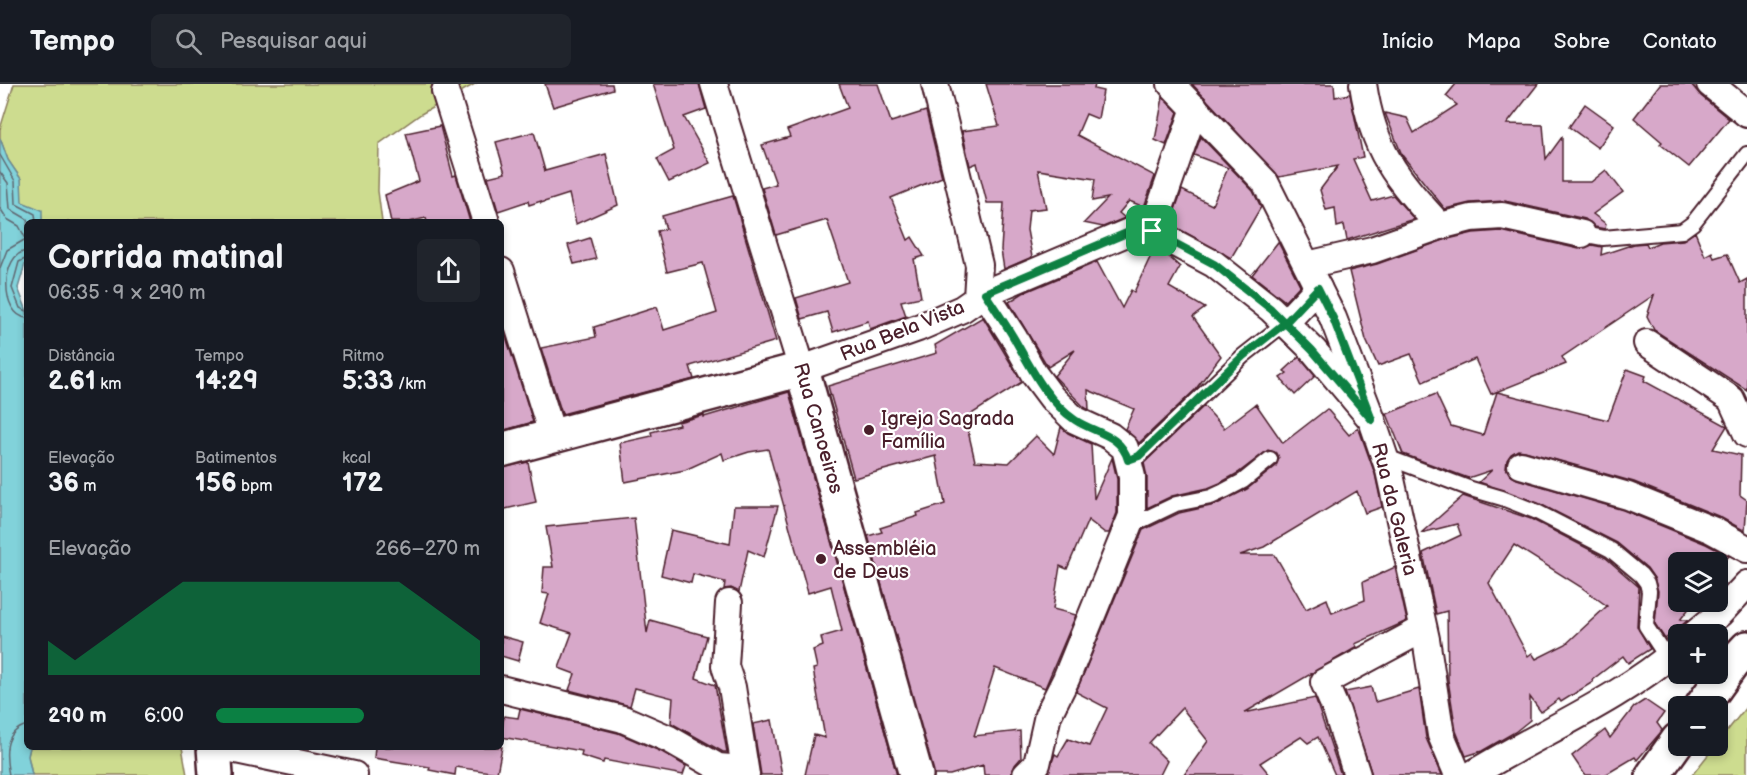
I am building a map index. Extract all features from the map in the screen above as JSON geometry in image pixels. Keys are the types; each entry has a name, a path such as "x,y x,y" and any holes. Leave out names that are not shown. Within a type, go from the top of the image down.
{"street":[{"name":"Rua Canoeiros","path":"714,84 802,369 916,775"},
{"path":"935,84 979,265 981,296 1014,338 1034,374 1052,398 1075,420 1110,436 1125,448 1132,477 1132,516 1066,679 1048,715 1037,764 1026,775"},
{"name":"Rua da Galeria","path":"1171,84 1265,182 1333,318 1389,470 1423,628 1441,735 1458,775"},
{"path":"1363,84 1367,111 1385,159 1406,189 1440,226"},
{"path":"1710,84 1747,114"},
{"path":"445,91 485,219"},
{"path":"1195,108 1152,231 1214,264 1271,309 1312,350 1372,420"},
{"path":"1307,265 1372,250 1440,226 1471,219 1502,216 1582,234"},
{"name":"Rua Bela Vista","path":"504,449 553,438 802,369 918,328 962,309 981,296 1129,232 1152,231"},
{"path":"504,281 553,438"},
{"path":"1285,323 1318,288"},
{"path":"1647,343 1731,399 1747,434"},
{"path":"1521,465 1628,496 1712,530 1747,549"},
{"path":"1707,624 1747,584"},
{"path":"504,691 623,719 669,739 718,767 745,772 732,687 725,666 729,603"},
{"path":"1357,775 1337,712 1324,682 1423,628"},
{"path":"1709,696 1732,664 1747,648"},
{"path":"1471,775 1519,746 1611,697 1668,657"},
{"path":"214,750 216,775"},
{"path":"236,750 354,775"},
{"path":"1653,775 1668,754"}],"lane":[{"path":"1582,234 1603,238 1682,231 1694,223 1747,154"},
{"path":"1648,241 1664,232"},
{"path":"1128,460 1139,456 1243,356 1285,323"},
{"path":"1384,456 1471,489 1502,498 1611,550 1641,575 1647,583 1649,591 1646,626 1668,649"},
{"path":"1128,527 1176,504 1211,497 1224,491 1243,481 1270,459"}],"green space":[{"path":"14,84 475,84 421,114 379,144 378,191 382,219 42,219 41,210 21,202 21,179 8,160 0,138 0,129"},
{"path":"1747,706 1747,775 1692,775 1707,756 1728,756 1728,730"},
{"path":"29,750 183,750 187,775 32,775 28,756"}],"water":[{"path":"0,138 8,160 21,179 22,202 42,210 42,219 24,219 24,268 18,288 24,303 24,750 29,750 28,756 32,775 0,775"}],"building":[{"path":"545,84 612,84 613,89 553,107"},
{"path":"653,84 699,84 706,109 684,117 710,163 669,182 657,159 674,150"},
{"path":"839,84 878,84 891,122 926,111 942,177 891,198 908,240 912,237 924,256 914,259 921,297 901,301 906,316 870,329 868,321 833,332 827,312 802,319 796,298 848,282 827,220 776,235 762,188 776,184 762,145 790,137 787,130 848,108"},
{"path":"986,84 1095,84 1094,89 1103,91 1098,119 1086,114 1077,135 1155,176 1144,207 1129,201 1119,213 1125,218 1103,227 1084,223 1108,198 1092,201 1095,179 1038,170 1046,208 1029,210 1027,230 1032,257 1004,269 1001,250 1004,203 987,203 977,163 970,166 962,131 999,126"},
{"path":"1192,84 1334,84 1335,97 1350,94 1363,157 1353,159 1372,201 1393,195 1414,219 1347,240 1344,225 1337,227 1335,208 1326,210 1320,190 1338,166 1279,177"},
{"path":"1456,84 1538,84 1507,124 1543,125 1546,159 1562,137 1562,182 1591,182 1606,170 1623,192 1593,214 1606,224 1605,229 1595,227 1585,219 1505,201 1470,203 1445,209 1402,155 1385,113 1407,118 1414,133 1457,105 1446,96"},
{"path":"1660,84 1691,84 1701,96 1729,119 1689,167 1660,144 1662,142 1634,118"},
{"path":"1163,97 1178,112 1166,145 1155,140"},
{"path":"1585,104 1614,125 1598,148 1569,127"},
{"path":"440,126 453,176 456,175 469,219 390,219 385,195 419,181 406,133"},
{"path":"534,132 545,171 606,154 618,205 576,224 569,194 541,203 541,201 529,205 528,201 498,211 488,177 505,173 496,142"},
{"path":"1201,137 1253,191 1261,207 1231,258 1170,224 1182,190 1212,205 1228,168 1194,155"},
{"path":"733,196 776,341 690,366 694,379 562,414 541,348 596,337 594,327 657,307 664,330 717,313 703,263 667,272 657,231 666,229 662,216"},
{"path":"1501,231 1579,249 1592,245 1602,247 1601,255 1634,244 1646,243 1648,247 1660,242 1683,240 1695,232 1705,256 1712,252 1714,258 1727,254 1740,283 1747,279 1747,390 1654,330 1647,316 1654,295 1562,357 1566,364 1491,394 1475,359 1423,382 1411,354 1378,366 1366,340 1349,271 1377,264 1444,240 1473,233"},
{"path":"590,238 596,259 574,264 568,245"},
{"path":"1278,242 1300,285 1285,301 1252,275"},
{"path":"1154,249 1168,256 1180,267 1169,287 1205,308 1193,317 1221,356 1195,390 1139,443 1125,429 1134,409 1088,390 1089,410 1084,407 1054,376 1075,350 1048,367 1009,302 1023,293 1097,262 1122,308 1131,290 1134,292"},
{"path":"983,317 1022,382 965,418 975,461 1009,463 1036,436 1054,454 1061,427 1091,444 1094,499 1112,458 1117,479 1117,513 1109,533 1105,533 1088,520 1067,569 1060,566 1053,609 1076,615 1045,688 995,668 974,736 1020,731 1021,758 1011,775 984,775 983,765 950,775 934,775 868,536 882,532 880,528 918,516 917,513 945,504 936,456 854,478 828,386 937,353 935,345"},
{"path":"504,330 533,422 504,430"},
{"path":"1299,357 1315,376 1295,395 1280,378 1287,373 1284,371"},
{"path":"1627,369 1646,376 1644,381 1727,426 1713,449 1741,455 1740,495 1747,500 1745,531 1718,516 1634,482 1525,451 1518,450 1507,460 1506,468 1510,475 1517,479 1623,510 1721,552 1668,552 1668,612 1686,612 1680,620 1688,620 1683,624 1668,624 1668,637 1665,639 1655,624 1658,591 1654,578 1647,568 1617,543 1538,503 1479,482 1492,470 1468,478 1403,454 1387,414 1436,394 1451,426 1483,435 1497,392 1608,420"},
{"path":"789,392 897,775 805,775 814,735 825,738 813,669 817,668 813,650 823,646 821,637 842,631 831,586 808,593 768,449 724,460 722,453 685,470 625,482 620,443 652,436 651,432 679,425 678,422 704,415 704,417"},
{"path":"1256,404 1283,443 1327,409 1349,435 1357,428 1360,432 1375,474 1382,507 1365,513 1357,491 1264,547 1240,555 1275,555 1306,609 1327,599 1332,613 1365,600 1363,582 1395,567 1407,621 1355,644 1357,647 1244,713 1315,698 1341,775 1335,775 1318,737 1308,743 1301,737 1260,763 1270,775 1184,775 1208,741 1182,708 1149,743 1167,761 1160,775 1047,775 1055,754 1058,756 1068,739 1089,746 1107,708 1076,692 1143,530 1179,513 1215,505 1247,489 1276,466 1279,458 1277,453 1268,450 1238,473 1220,483 1172,496 1147,508 1147,477 1144,463 1204,406 1224,428"},
{"path":"528,462 536,502 504,509 504,467"},
{"path":"1463,496 1531,519 1606,558 1639,587 1637,626 1650,649 1628,663 1623,656 1592,680 1593,682 1561,702 1559,699 1541,712 1530,697 1530,720 1515,732 1482,751 1466,756 1456,731 1448,680 1447,611 1436,614 1423,553 1461,535 1457,524 1421,533","holes":["1514,545 1607,606 1566,644 1536,659 1532,653 1528,656 1489,583"]},
{"path":"734,506 778,506 764,557 748,550 739,592 731,588 724,589 725,582 693,574 691,583 661,575 671,530 730,544"},
{"path":"634,518 647,633 650,620 707,636 696,678 715,685 727,752 723,752 671,723 673,698 635,688 630,706 569,690 575,674 559,668 572,633 540,623 549,594 542,593 544,567 553,567 546,527"},
{"path":"504,637 523,642 518,661 504,657"},
{"path":"1371,687 1375,702 1419,689 1426,738 1442,775 1372,775 1345,692"},
{"path":"1645,700 1664,713 1657,723 1661,732 1637,760 1635,757 1605,775 1585,775 1572,756 1605,730 1610,738 1634,707"},
{"path":"520,709 618,733 662,752 686,766 683,775 604,760 603,763 581,756 582,751 504,738 504,716 518,718"},
{"path":"772,720 782,775 761,775 753,724"},
{"path":"375,750 501,750 497,773 456,767 455,775 429,770 430,767 374,758"}],"place":[{"name":"Igreja Sagrada Família","path":"869,430"},
{"name":"Assembléia de Deus","path":"821,559"}],"route":[{"path":"1152,231 1129,232 985,293 1034,374 1052,398 1075,420 1110,436 1125,448 1128,460 1139,456 1243,356 1285,323 1312,350 1372,420 1333,318 1318,288 1285,323 1271,309 1214,264 1152,231"}]}
